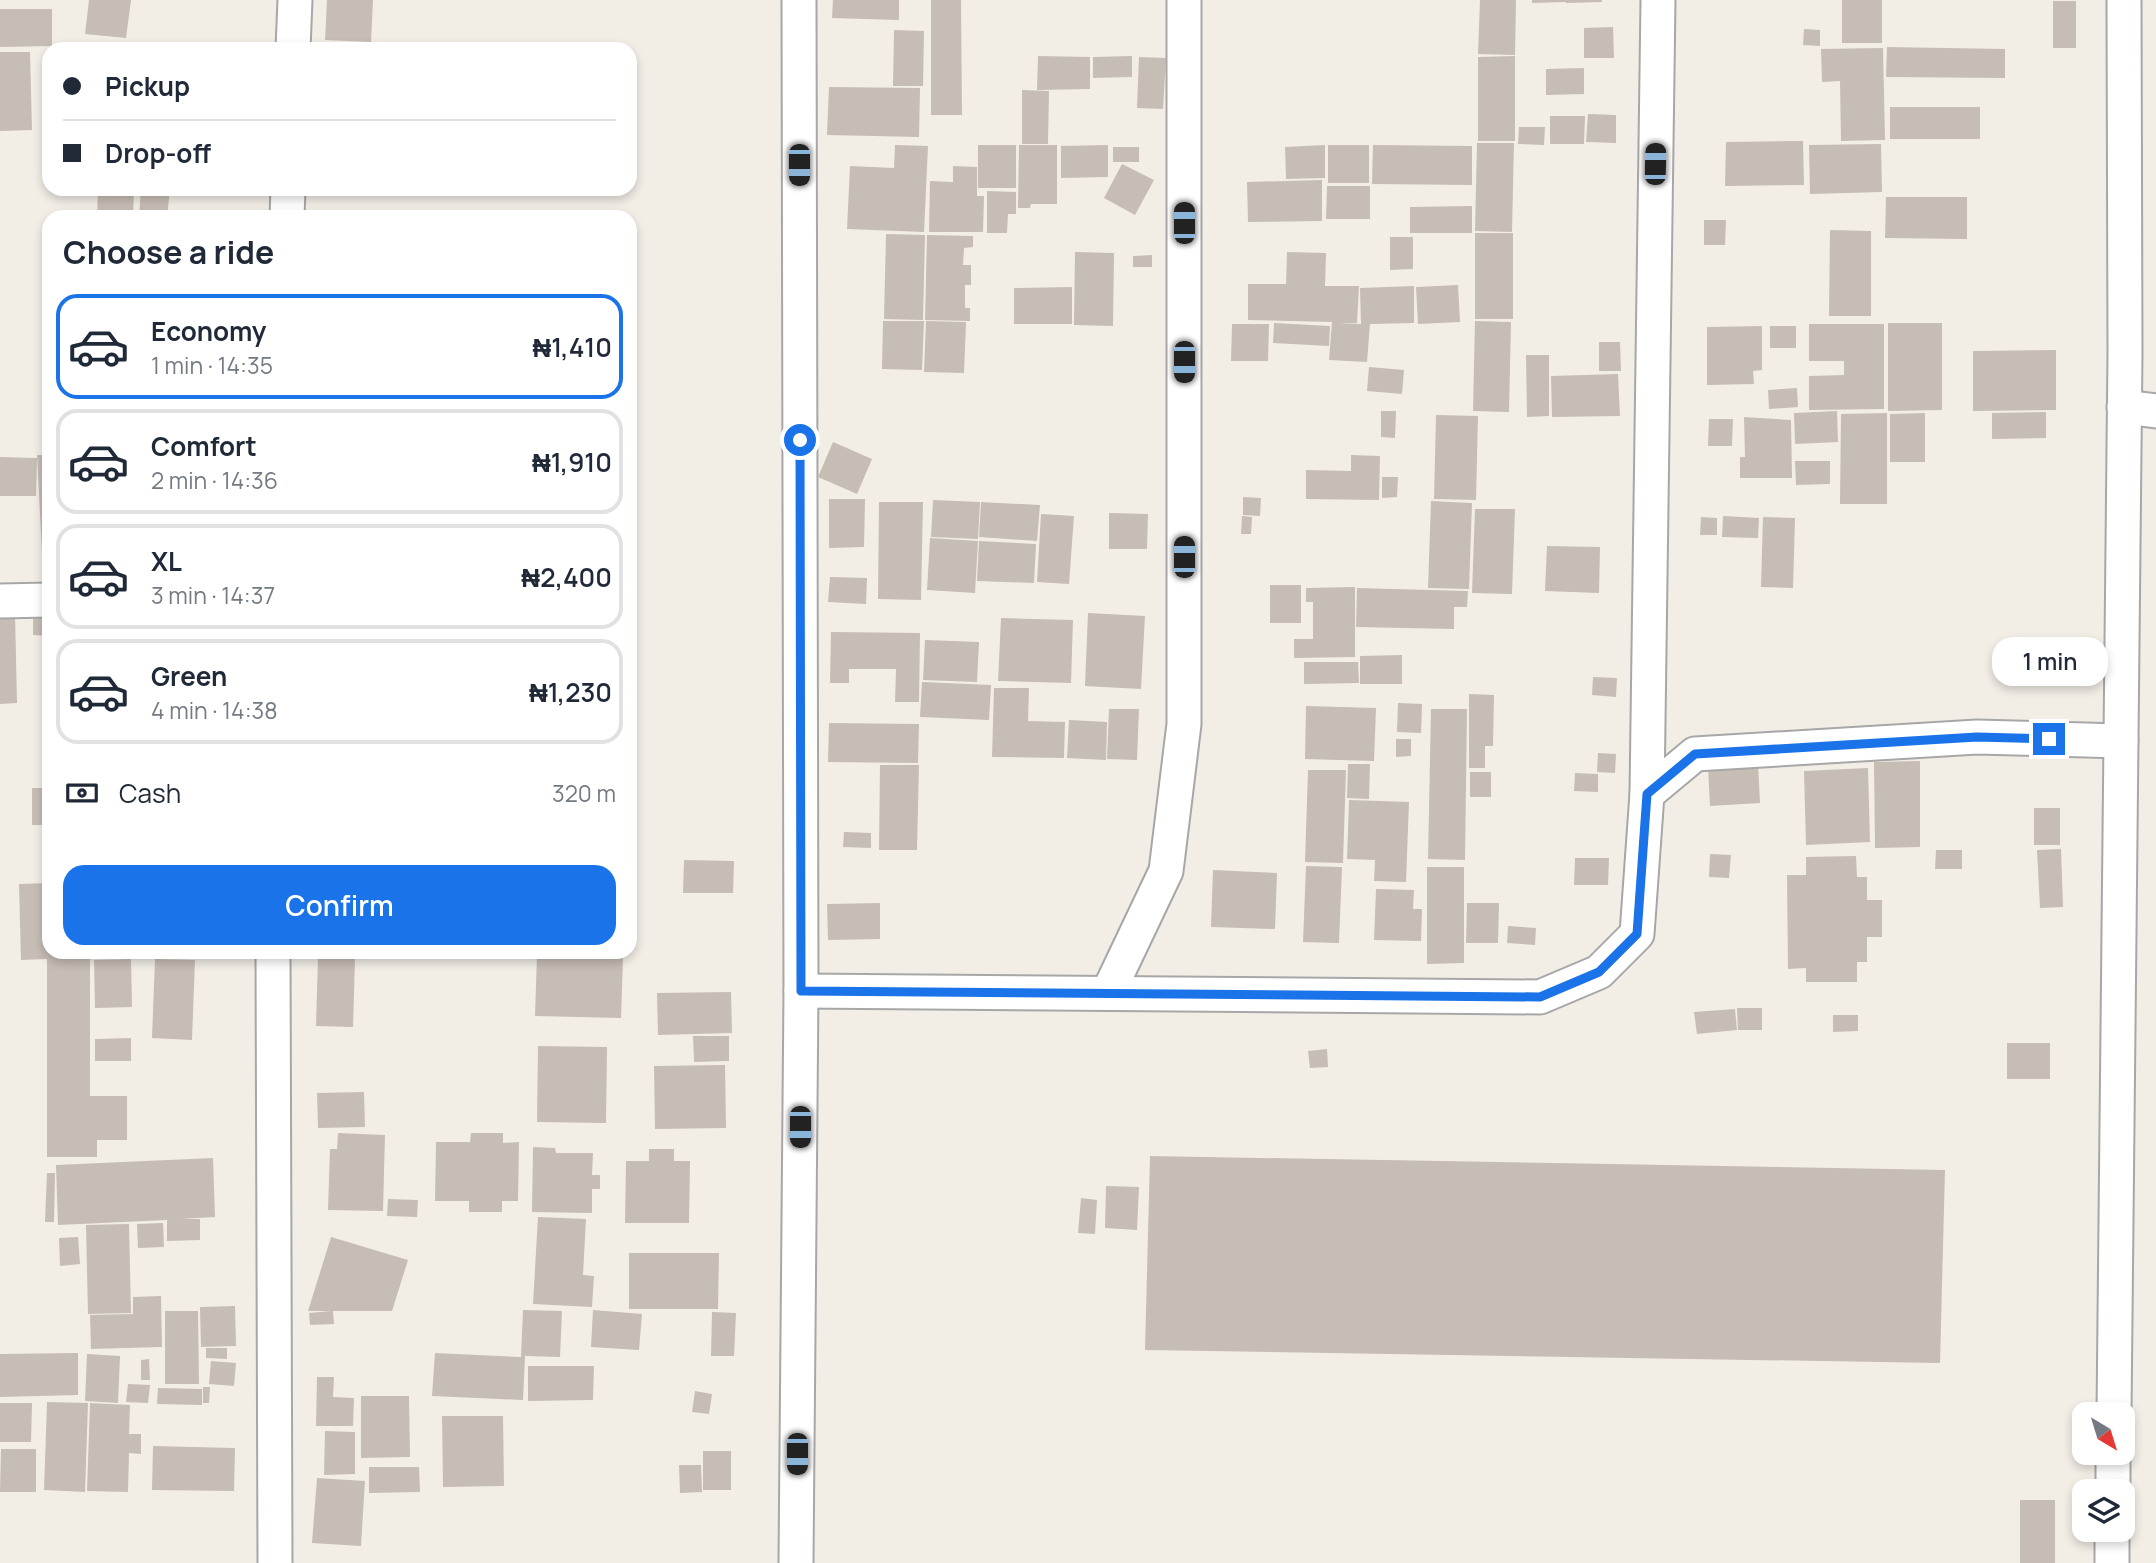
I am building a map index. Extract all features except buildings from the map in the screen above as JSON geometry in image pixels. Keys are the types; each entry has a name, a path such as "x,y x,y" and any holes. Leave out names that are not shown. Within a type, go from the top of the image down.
{"street":[{"path":"293,42 295,0"},
{"path":"796,1563 801,991 799,0"},
{"path":"1108,993 1166,871 1184,724 1184,0"},
{"path":"801,991 1540,997 1599,972 1637,934 1647,794 1658,0"},
{"path":"2114,1402 2121,741 2140,409 2124,0"},
{"path":"0,601 42,600"},
{"path":"1647,794 1695,754 1977,737 2121,741"},
{"path":"273,959 275,1563"},
{"path":"2112,1542 2112,1563"}],"route":[{"path":"800,440 801,991 1540,997 1599,972 1637,934 1647,794 1695,754 1977,737 2049,739"}]}
